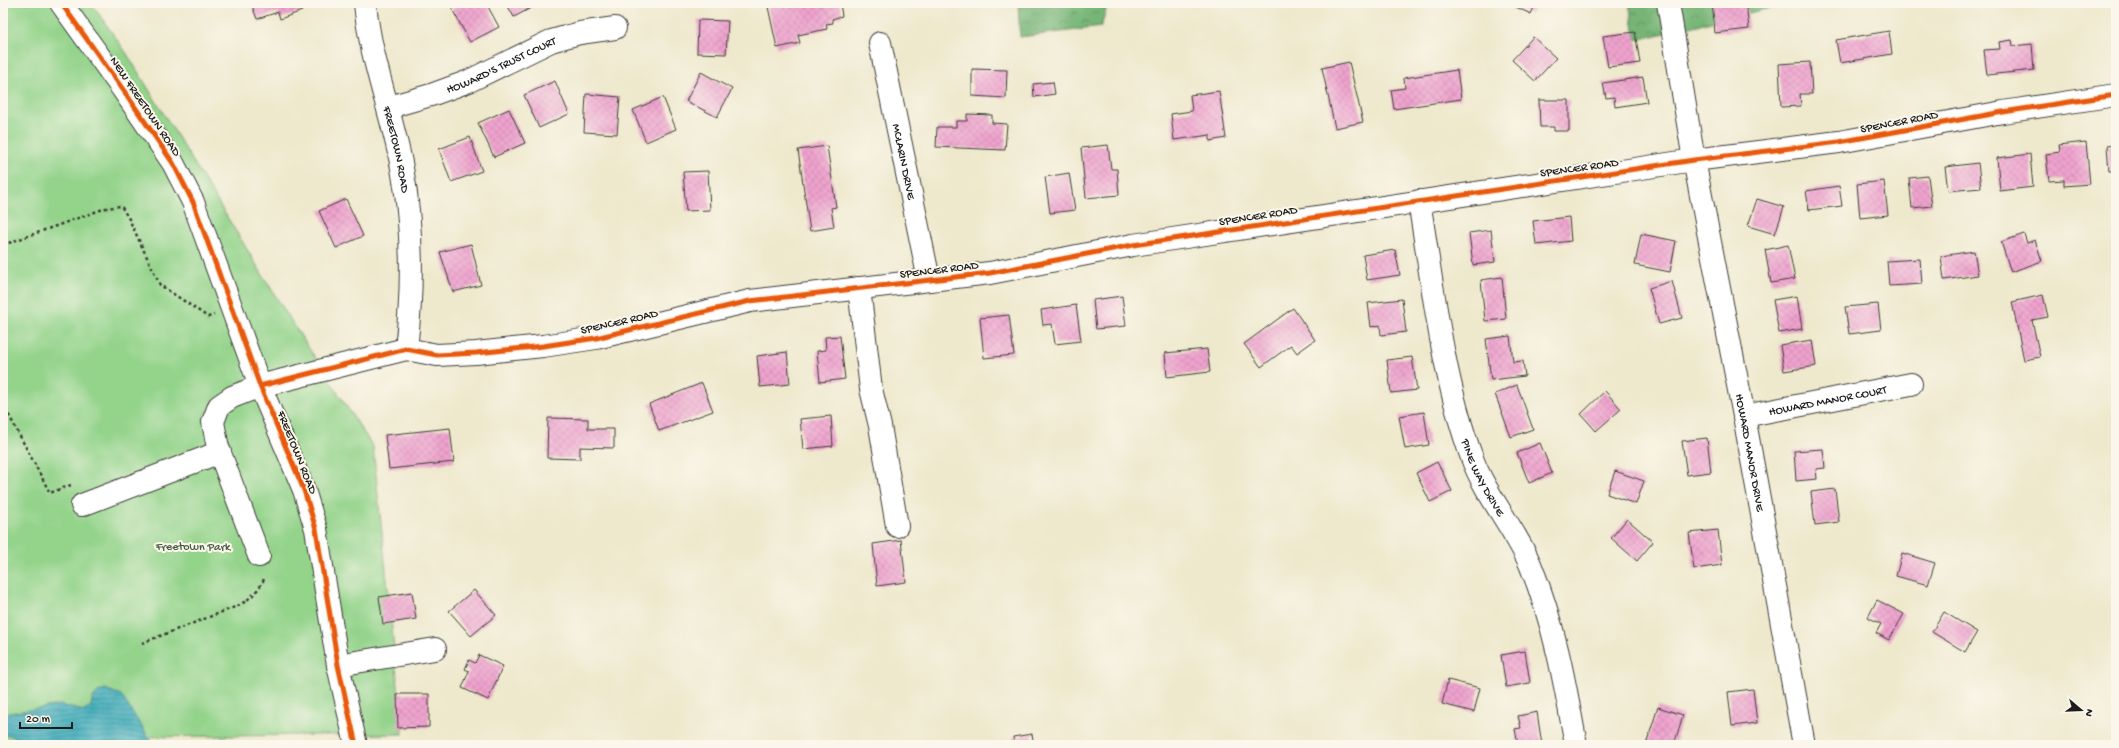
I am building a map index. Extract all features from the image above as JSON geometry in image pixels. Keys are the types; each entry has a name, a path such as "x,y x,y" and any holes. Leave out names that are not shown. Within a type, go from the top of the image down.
{"street":[{"name":"NEW FREETOWN ROAD","path":"61,3 173,163 193,202 260,386"},
{"name":"FREETOWN ROAD","path":"365,3 376,60 389,107 402,168 410,220 410,314 406,349"},
{"name":"HOWARD MANOR DRIVE","path":"1668,3 1694,160 1744,416 1804,745"},
{"name":"HOWARD'S TRUST COURT","path":"389,107 431,96 469,81 551,41 580,33 615,28"},
{"name":"MCLARIN DRIVE","path":"880,43 929,280"},
{"name":"SPENCER ROAD","path":"406,349 436,355 476,353 543,346 596,338 750,301 990,273 1132,245 1694,160 1839,142 2003,112 2116,96"},
{"name":"PINE WAY DRIVE","path":"1419,201 1449,381 1461,423 1472,458 1485,488 1529,562 1546,605 1562,666 1576,745"},
{"path":"858,288 871,389 880,426 896,526"},
{"path":"259,556 220,452 213,422 219,406 232,397 260,386 406,349"},
{"name":"HOWARD MANOR COURT","path":"1744,416 1910,384"},
{"name":"FREETOWN ROAD","path":"260,386 304,490 316,529 338,665 356,745"},
{"path":"82,506 220,452"},
{"path":"338,665 435,649"}],"path":[{"path":"3,245 106,208 121,206 129,219 160,285 208,317 232,308"},
{"path":"3,404 50,493 71,485"},
{"path":"142,643 240,605 252,597 260,587 265,577"}],"green space":[{"name":"Freetown Park","path":"3,3 91,3 127,54 286,313 373,447 403,734 46,738 38,745 3,745"},
{"path":"1018,3 1108,3 1101,27 1020,37"},
{"path":"1629,3 1791,3 1636,40"}],"water":[{"path":"105,689 121,695 154,745 36,745 9,735 3,736 3,714 60,705 84,711 91,706 95,695"}],"building":[{"path":"251,3 300,3 302,11 280,19 278,12 257,19"},
{"path":"464,3 486,3 499,27 470,42 452,9"},
{"path":"506,3 540,3 514,17"},
{"path":"787,3 840,3 842,16 832,19 833,23 826,24 827,29 798,35 800,43 777,48 768,7"},
{"path":"1507,3 1536,3 1531,14"},
{"path":"1712,3 1746,3 1749,29 1715,33"},
{"path":"698,20 728,21 726,54 697,53"},
{"path":"1889,31 1892,54 1840,63 1836,40"},
{"path":"1635,32 1640,63 1608,67 1603,36"},
{"path":"1533,37 1556,58 1535,81 1512,60"},
{"path":"2012,40 2013,46 2032,44 2034,70 1987,75 1984,50 2000,49 1999,42"},
{"path":"1349,62 1363,122 1335,128 1322,68"},
{"path":"1810,62 1812,94 1800,94 1801,106 1781,107 1779,64"},
{"path":"972,69 1007,70 1006,98 972,96"},
{"path":"1457,70 1461,99 1394,109 1391,90 1405,88 1404,78"},
{"path":"701,72 732,89 717,117 686,101"},
{"path":"1643,77 1647,102 1615,107 1614,97 1606,98 1603,83"},
{"path":"555,81 569,114 539,128 524,95"},
{"path":"1053,82 1055,94 1034,97 1033,84"},
{"path":"1219,91 1226,138 1210,141 1210,135 1174,140 1171,114 1192,111 1190,95"},
{"path":"586,94 620,97 617,134 584,132"},
{"path":"663,97 676,129 646,142 633,110"},
{"path":"1539,100 1569,100 1569,131 1554,131 1554,127 1540,127"},
{"path":"509,109 525,143 494,157 478,123"},
{"path":"967,114 992,115 992,123 1007,124 1005,150 936,147 937,127 956,127 956,121 967,121"},
{"path":"470,137 482,171 451,182 439,149"},
{"path":"2086,142 2090,184 2064,186 2064,180 2049,181 2046,154 2060,152 2059,145"},
{"path":"1108,145 1111,169 1117,169 1119,195 1086,198 1081,148"},
{"path":"2116,145 2116,171 2109,171 2107,146"},
{"path":"827,146 836,207 831,208 834,227 810,231 798,150"},
{"path":"2030,154 2033,187 2000,191 1997,158"},
{"path":"1978,163 1981,188 1948,191 1945,167"},
{"path":"708,171 710,210 686,211 683,172"},
{"path":"1069,173 1075,210 1050,213 1045,177"},
{"path":"1928,176 1932,206 1912,208 1909,178"},
{"path":"1884,181 1888,215 1860,218 1857,184"},
{"path":"1839,186 1842,206 1809,210 1806,191"},
{"path":"346,199 363,236 336,248 319,211"},
{"path":"1757,199 1784,207 1775,234 1748,226"},
{"path":"1569,217 1571,241 1536,245 1533,221"},
{"path":"1491,230 1495,262 1473,265 1469,233"},
{"path":"1641,234 1676,241 1670,272 1635,265"},
{"path":"2024,234 2027,243 2035,240 2042,261 2011,272 2001,242"},
{"path":"471,244 481,285 453,292 440,252"},
{"path":"1788,245 1795,279 1771,283 1765,250"},
{"path":"1395,250 1400,275 1367,280 1363,255"},
{"path":"1974,251 1978,275 1944,280 1941,256"},
{"path":"1920,259 1922,284 1889,286 1887,261"},
{"path":"1502,277 1506,319 1485,321 1481,280"},
{"path":"1672,281 1682,318 1659,324 1649,288"},
{"path":"2043,295 2048,317 2032,320 2040,357 2024,360 2012,302"},
{"path":"1122,296 1126,326 1096,329 1093,300"},
{"path":"1797,296 1802,329 1779,333 1773,300"},
{"path":"1402,299 1406,332 1381,335 1380,325 1371,327 1368,303"},
{"path":"1878,304 1881,330 1849,334 1845,307"},
{"path":"1076,305 1081,341 1055,344 1052,324 1043,325 1041,310"},
{"path":"1293,308 1315,340 1297,353 1291,345 1261,367 1244,344"},
{"path":"1009,315 1014,355 984,358 980,318"},
{"path":"840,336 845,379 820,382 817,351 826,350 825,337"},
{"path":"1510,336 1513,362 1523,361 1525,376 1491,380 1486,339"},
{"path":"1812,340 1816,366 1784,371 1780,345"},
{"path":"1207,349 1210,372 1167,377 1165,353"},
{"path":"787,352 790,384 760,387 757,356"},
{"path":"1412,357 1417,390 1391,393 1387,360"},
{"path":"702,383 713,411 659,431 649,404"},
{"path":"1517,385 1533,429 1511,437 1495,394"},
{"path":"1605,391 1621,409 1596,431 1581,414"},
{"path":"1424,412 1429,445 1405,449 1399,416"},
{"path":"831,416 833,446 803,449 800,419"},
{"path":"548,418 588,419 588,429 614,429 614,448 580,447 580,459 547,458"},
{"path":"450,428 454,462 389,469 385,435"},
{"path":"1707,438 1711,472 1687,475 1682,441"},
{"path":"1540,443 1552,473 1529,483 1517,453"},
{"path":"1823,449 1825,468 1816,469 1817,479 1796,481 1794,451"},
{"path":"1437,462 1452,491 1430,502 1416,473"},
{"path":"1615,471 1644,481 1636,504 1607,494"},
{"path":"1835,489 1839,522 1815,525 1811,492"},
{"path":"1627,519 1653,542 1637,561 1611,538"},
{"path":"1718,530 1722,565 1694,569 1689,533"},
{"path":"901,540 906,582 877,586 873,544"},
{"path":"1902,553 1935,563 1928,585 1896,576"},
{"path":"474,590 496,615 471,636 449,611"},
{"path":"412,592 416,619 383,624 379,597"},
{"path":"1877,600 1904,614 1889,640 1876,633 1881,624 1868,617"},
{"path":"1944,612 1977,632 1965,652 1932,632"},
{"path":"1525,651 1530,683 1506,687 1501,655"},
{"path":"479,655 503,666 488,700 462,688 469,671 465,669 469,660 475,663"},
{"path":"1448,680 1480,688 1474,712 1442,704"},
{"path":"1753,689 1757,723 1732,726 1728,692"},
{"path":"397,694 429,694 429,727 398,728"},
{"path":"1658,707 1683,715 1674,745 1646,745"},
{"path":"1537,712 1542,745 1518,745 1515,729 1521,728 1518,716"},
{"path":"1032,734 1034,745 1014,745 1013,737"}],"cycle path":[{"path":"61,3 173,163 193,202 260,386 304,490 316,529 338,665 356,745"},
{"path":"260,386 406,349 437,355 476,353 543,346 596,338 750,301 990,273 1133,245 1694,160 1839,142 2003,112 2116,95"}]}
